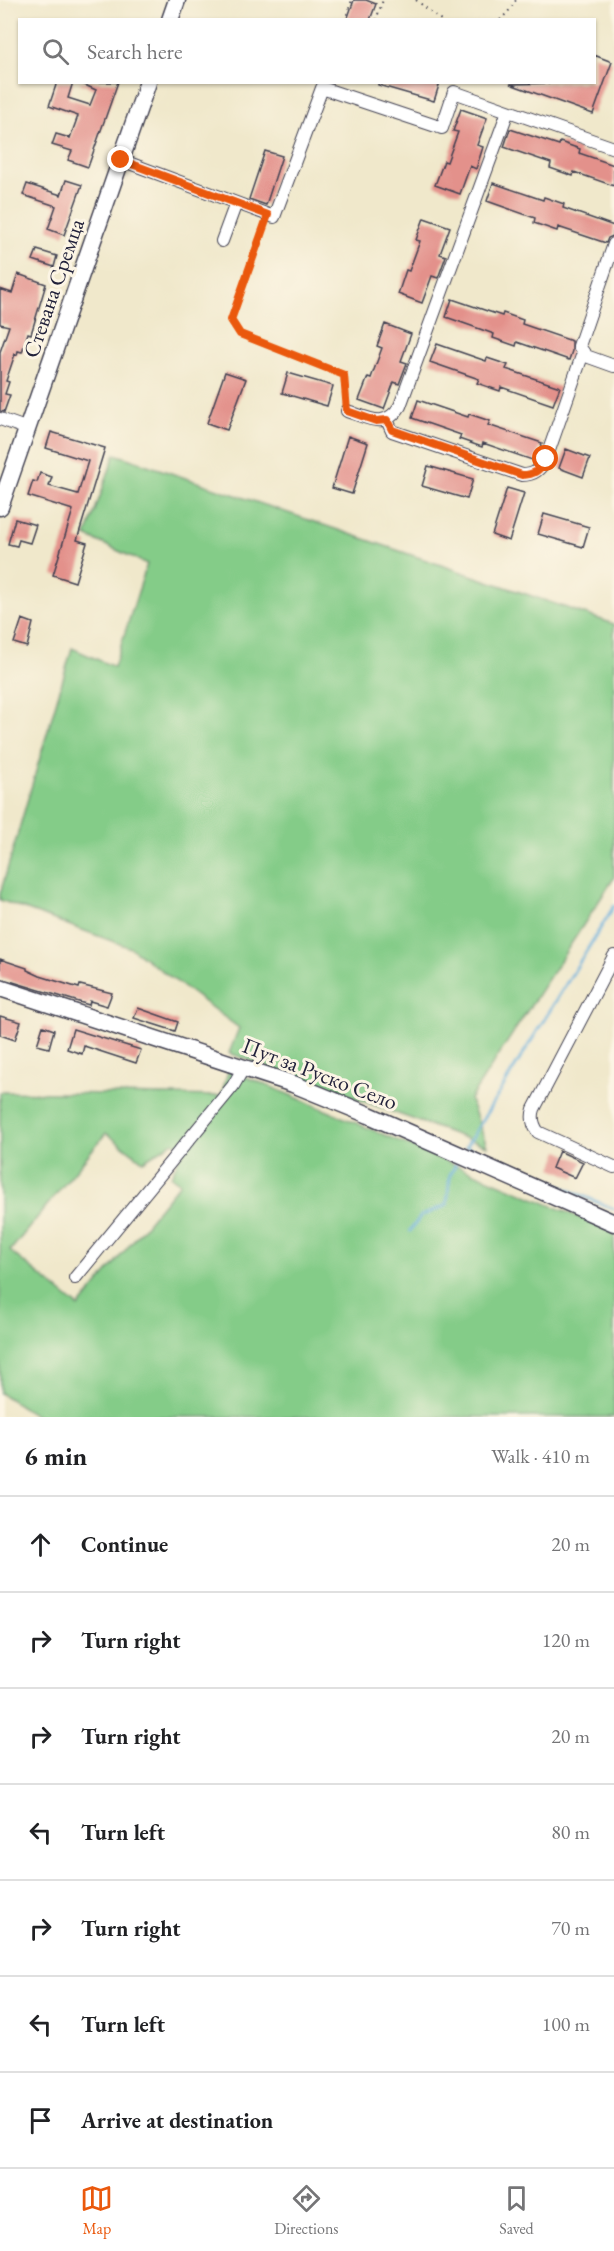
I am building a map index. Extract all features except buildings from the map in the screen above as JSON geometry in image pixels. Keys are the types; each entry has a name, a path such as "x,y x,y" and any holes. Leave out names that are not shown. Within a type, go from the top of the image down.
{"main road":[{"path":"171,18 177,0"},
{"name":"Стевана Сремца","path":"0,507 147,84"},
{"name":"Пут за Руско Село","path":"0,988 244,1067 369,1115 614,1223"}],"street":[{"path":"121,160 274,217 322,88 442,128 456,87 508,111 614,148"},
{"path":"347,411 376,421 387,420 400,406 508,111"},
{"path":"222,241 236,203"},
{"path":"387,420 392,430 522,475 532,475 546,459 583,353 579,342 614,244"},
{"path":"583,353 614,366"},
{"path":"0,419 28,429"},
{"path":"614,956 534,1109 532,1118 538,1132 614,1167"},
{"path":"75,1278 233,1086 244,1067"}],"path":[{"path":"346,18 352,0"},
{"path":"377,18 383,0"},
{"path":"416,0 438,18"},
{"path":"502,18 516,0"},
{"path":"268,215 231,320 240,334 344,375 347,411"}],"green space":[{"path":"115,454 614,624 614,878 470,1099 487,1146 229,1053 239,1028 131,948 0,900 72,648 114,667 147,564 86,536"},
{"path":"228,1071 257,1081 614,1232 614,1417 38,1417 0,1393 0,1092 221,1096","holes":["106,1133 143,1161 173,1142 184,1147 171,1176 180,1183 79,1307 10,1251"]}],"waterway":[{"path":"614,906 466,1147 614,1209"},
{"path":"410,1231 421,1216 447,1205 450,1175 456,1164"}],"route":[{"path":"121,160 268,215 231,320 240,334 344,375 347,411 376,421 387,420 392,430 522,475 532,475 546,459"}]}
